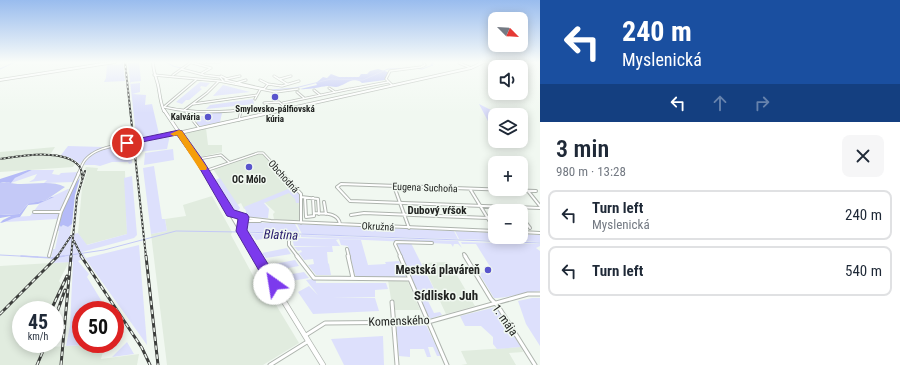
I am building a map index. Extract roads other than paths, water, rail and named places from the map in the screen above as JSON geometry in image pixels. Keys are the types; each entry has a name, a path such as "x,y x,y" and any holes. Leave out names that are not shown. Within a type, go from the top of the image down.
{"main road":[{"path":"156,79 164,107 180,131 179,133"},
{"path":"156,79 164,110 179,133 200,159 205,171 234,221 323,365"},
{"path":"179,133 420,79"},
{"path":"230,213 238,215 243,220"},
{"path":"234,221 238,215"},
{"path":"234,221 243,220"},
{"path":"241,231 243,220"}],"street":[{"path":"197,79 222,81 229,79"},
{"path":"164,107 197,79"},
{"path":"280,79 287,84"},
{"path":"386,79 392,85"},
{"path":"226,80 235,84 264,89 268,84"},
{"path":"235,84 246,80"},
{"path":"260,80 268,84 280,86 299,81"},
{"path":"219,81 276,92 298,89"},
{"path":"182,111 207,93 219,81"},
{"path":"283,103 388,82"},
{"path":"340,86 345,90"},
{"path":"329,88 335,92"},
{"path":"255,99 260,90"},
{"path":"314,90 320,95"},
{"path":"297,92 304,98"},
{"path":"193,104 257,95"},
{"path":"264,103 277,100 283,103 287,109"},
{"path":"164,107 186,112 224,113 254,108"},
{"path":"239,120 241,110"},
{"path":"186,112 199,128"},
{"path":"49,256 61,212 87,158 104,148 179,133"},
{"name":"Obchodná","path":"205,171 229,162 258,153 263,153 300,193 301,223"},
{"path":"200,159 222,155 229,162"},
{"name":"Eugena Suchoňa","path":"400,203 351,201 338,189 338,185 488,190"},
{"path":"394,186 409,228"},
{"path":"470,189 487,218"},
{"path":"528,191 540,207"},
{"name":"Eugena Suchoňa","path":"528,191 536,191"},
{"path":"301,197 319,199 319,214"},
{"name":"Obchodná","path":"305,198 306,217 313,217 314,213"},
{"path":"313,198 314,213 334,215 339,220 340,224"},
{"path":"324,202 326,214"},
{"path":"400,203 488,206"},
{"path":"528,207 540,207"},
{"path":"34,212 61,212"},
{"path":"301,212 306,212"},
{"path":"351,215 362,213 487,218"},
{"name":"Okružná","path":"243,220 488,231"},
{"path":"528,232 540,233"},
{"path":"289,241 289,245 312,277 317,279 409,279"},
{"path":"432,243 395,243 409,279 447,365"},
{"path":"347,249 353,278"},
{"name":"1. mája","path":"464,254 491,299 535,365"},
{"name":"Komenského","path":"305,336 325,324 428,322 480,306 495,304 528,294 540,294"},
{"path":"392,302 397,365"},
{"path":"270,365 308,341"}],"waterway":[{"path":"271,90 295,88 331,79"},
{"path":"332,79 365,79"},
{"name":"Blatina","path":"57,257 104,250 176,231 240,232"},
{"name":"Blatina","path":"245,232 540,243"},
{"name":"Blatina","path":"0,255 30,257"},
{"name":"Blatina","path":"21,256 30,257"},
{"name":"Blatina","path":"30,257 52,258 64,256"},
{"name":"Blatina","path":"30,257 38,257"}],"railway":[{"path":"127,79 146,257"},
{"path":"0,159 30,155 53,155 64,157 72,160 79,166 82,178"},
{"path":"71,257 77,197 85,171"},
{"path":"57,257 71,236"},
{"path":"74,241 82,257"},
{"path":"61,365 71,256"},
{"path":"81,256 142,348 150,365"},
{"path":"146,256 158,365"},
{"path":"0,314 57,257"},
{"path":"55,301 67,276"},
{"path":"61,301 65,290"},
{"path":"37,365 42,353"}],"place":[{"name":"Smylovsko-pálfiovská kúria","path":"275,97"},
{"name":"Kalvária","path":"208,117"},
{"name":"OC Mólo","path":"249,167"},
{"name":"Mestská plaváreň","path":"488,270"}],"district":[{"name":"Dubový vŕšok","path":"437,210"},
{"name":"Sídlisko Juh","path":"446,295"}]}
